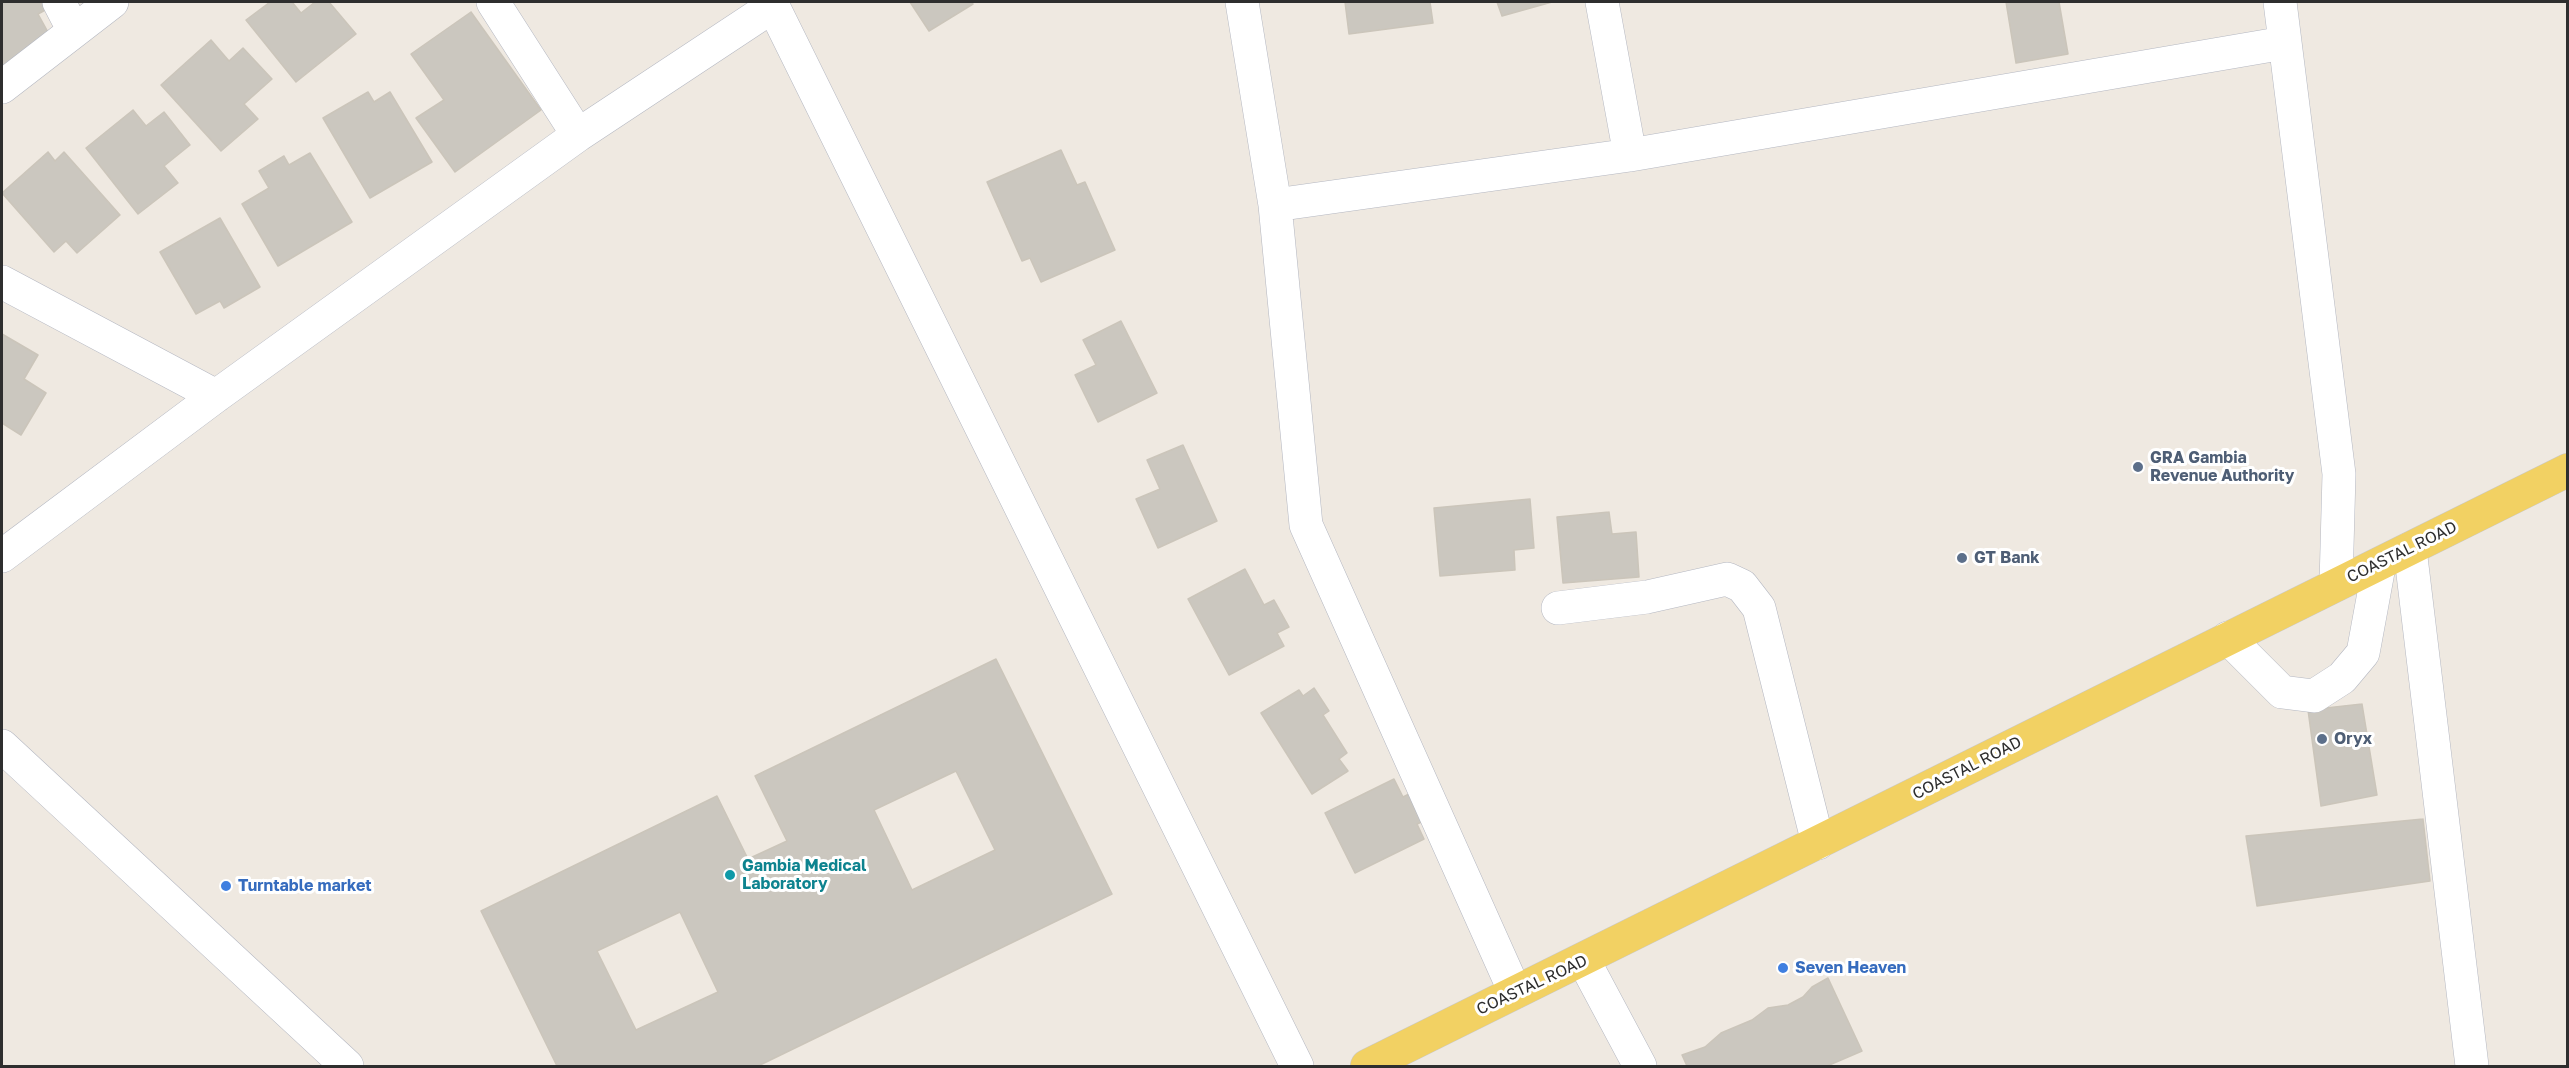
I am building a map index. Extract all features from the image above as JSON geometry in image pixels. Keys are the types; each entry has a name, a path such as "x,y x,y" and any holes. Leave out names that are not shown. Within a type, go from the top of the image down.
{"main road":[{"name":"COASTAL ROAD","path":"1367,1066 1515,992 1584,961 2568,470"}],"street":[{"path":"59,2 74,31"},
{"path":"2,87 112,2"},
{"path":"493,2 578,135"},
{"path":"1242,2 1275,205 1306,525 1515,992"},
{"path":"1602,2 1630,155"},
{"path":"2280,2 2340,474 2336,584"},
{"path":"2,556 216,396 578,135 772,4 1297,1066"},
{"path":"1275,205 1630,155 2284,42"},
{"path":"2,282 216,396"},
{"path":"2410,549 2472,1066"},
{"path":"2228,638 2282,692 2314,696 2343,678 2363,652 2379,566"},
{"path":"1558,608 1647,597 1727,579 1742,586 1759,608 1818,843"},
{"path":"2,746 347,1066"},
{"path":"1584,961 1640,1066"}],"building":[{"path":"2,2 45,2 49,8 38,14 54,43 2,71"},
{"path":"270,2 292,2 301,13 315,2 329,2 356,34 296,82 246,20"},
{"path":"910,2 972,2 973,4 929,31"},
{"path":"1345,2 1430,2 1433,23 1349,34"},
{"path":"1497,2 1552,2 1502,16"},
{"path":"2006,2 2059,2 2068,54 2016,63"},
{"path":"471,12 541,110 455,172 416,118 444,100 411,54"},
{"path":"211,40 229,61 243,48 272,79 244,104 258,119 221,151 161,85"},
{"path":"368,92 374,102 390,92 432,162 370,198 323,118"},
{"path":"133,110 146,126 164,112 190,145 164,166 178,183 138,214 86,148"},
{"path":"1061,150 1077,185 1085,182 1115,250 1041,282 1030,258 1022,261 987,182"},
{"path":"48,152 55,161 64,152 120,215 77,253 66,241 54,252 2,193"},
{"path":"310,153 352,222 278,266 242,204 269,188 259,171 284,156 289,165"},
{"path":"220,218 260,287 224,308 220,301 196,314 160,252"},
{"path":"1121,321 1157,393 1098,422 1075,375 1096,365 1083,340"},
{"path":"2,334 38,355 24,379 46,393 21,435 2,423"},
{"path":"1183,445 1217,521 1158,548 1136,499 1160,489 1147,460"},
{"path":"1530,499 1534,548 1514,550 1515,570 1440,576 1434,508"},
{"path":"1609,512 1612,534 1636,532 1639,577 1563,583 1557,517"},
{"path":"1245,569 1264,605 1274,600 1289,627 1277,633 1284,646 1229,675 1188,599"},
{"name":"Gambia Medical Laboratory","path":"996,659 1112,894 758,1066 557,1066 481,911 717,796 748,859 787,841 755,776","holes":["956,771 995,850 912,890 874,810","680,912 718,992 636,1030 597,951"]},
{"path":"1314,688 1329,711 1323,715 1347,753 1339,759 1348,771 1312,794 1261,713 1299,690 1303,696"},
{"path":"2362,704 2377,795 2321,806 2308,710"},
{"path":"1394,779 1403,797 1417,790 1431,818 1417,824 1424,839 1355,873 1325,813"},
{"path":"2423,819 2430,881 2257,906 2246,836"},
{"path":"1828,978 1862,1051 1827,1066 1687,1066 1682,1055 1705,1047 1721,1033 1752,1020 1768,1008 1788,1005"}],"place":[{"name":"GRA Gambia Revenue Authority","path":"2138,467"},
{"name":"GT Bank","path":"1962,558"},
{"name":"Oryx","path":"2322,739"},
{"name":"Gambia Medical Laboratory","path":"730,875"},
{"name":"Turntable market","path":"226,886"},
{"name":"Seven Heaven","path":"1783,968"}]}
